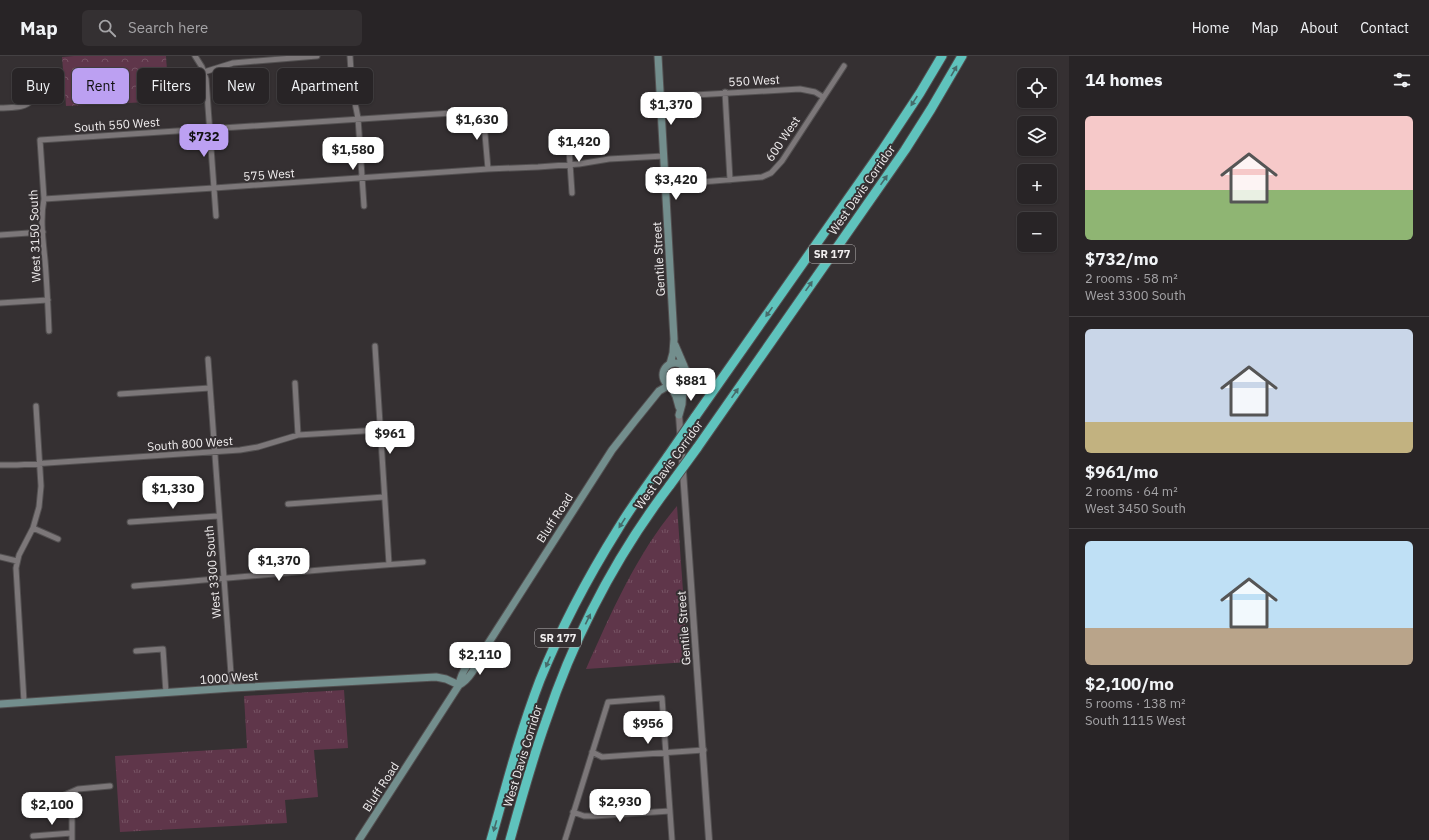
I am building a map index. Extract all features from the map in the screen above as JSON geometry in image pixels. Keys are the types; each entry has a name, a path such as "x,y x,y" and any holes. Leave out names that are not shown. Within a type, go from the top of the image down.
{"highway":[{"name":"West Davis Corridor","path":"491,840 526,722 540,682 558,638 606,549 630,509 883,149 942,56"},
{"name":"West Davis Corridor","path":"510,840 544,726 573,650 594,606 611,576 639,528 697,448 908,144 934,104 962,56"}],"main road":[{"name":"Gentile Street","path":"658,56 674,339 673,353 670,364"},
{"path":"674,339 677,350 688,374 683,385 677,387 671,386 665,381 663,376 665,367 670,364 679,363 684,366"},
{"name":"Bluff Road","path":"650,403 663,376"},
{"name":"Gentile Street","path":"680,414 683,385"},
{"name":"Gentile Street","path":"671,386 676,396 680,414"},
{"name":"Bluff Road","path":"359,840 459,685 461,676 470,662 476,655 484,650 607,458 625,432 660,391 671,386"},
{"name":"1000 West","path":"0,704 232,688 436,677 446,679 459,685"}],"street":[{"path":"195,56 202,68"},
{"path":"205,72 232,63 273,58 317,56"},
{"path":"350,56 352,88 358,118 364,206"},
{"name":"600 West","path":"665,186 762,177 770,173 776,168 844,66"},
{"path":"205,81 216,216"},
{"name":"550 West","path":"660,97 725,92 800,89 815,92 823,97"},
{"path":"725,92 730,180"},
{"path":"0,108 18,107 29,104"},
{"name":"South 550 West","path":"40,140 483,110 488,169"},
{"path":"568,134 572,193"},
{"name":"West 3150 South","path":"40,140 44,199 42,208 48,300 48,331"},
{"name":"575 West","path":"44,199 488,169 570,165 609,159 664,156"},
{"path":"0,235 43,232"},
{"path":"0,303 48,300"},
{"path":"374,346 389,564"},
{"name":"West 3300 South","path":"208,359 218,516 232,688"},
{"path":"295,383 298,435"},
{"path":"120,394 210,388"},
{"path":"24,702 15,575 19,555 33,528 39,507 41,486 36,406"},
{"name":"Gentile Street","path":"680,414 709,840"},
{"name":"South 800 West","path":"0,465 215,452 252,448 298,435 380,430"},
{"path":"288,504 384,497"},
{"path":"130,522 218,516"},
{"path":"33,528 58,539"},
{"path":"0,557 17,561"},
{"path":"134,586 423,562"},
{"path":"136,651 163,649 166,693"},
{"path":"565,840 608,702 662,698 672,840"},
{"path":"592,752 602,757 704,750"},
{"path":"72,840 72,819 70,811 60,797 78,789 110,786"},
{"path":"573,812 584,816 594,816 670,811"},
{"path":"32,836 72,833"}],"green space":[{"path":"166,56 167,68 137,68 137,103 129,103 129,68 72,68 72,104 107,104 66,106 62,57"},
{"path":"677,506 688,662 586,669 615,605 637,563 649,543"},
{"path":"344,690 348,748 314,750 318,797 285,800 287,823 120,832 115,756 247,748 244,696"}]}
